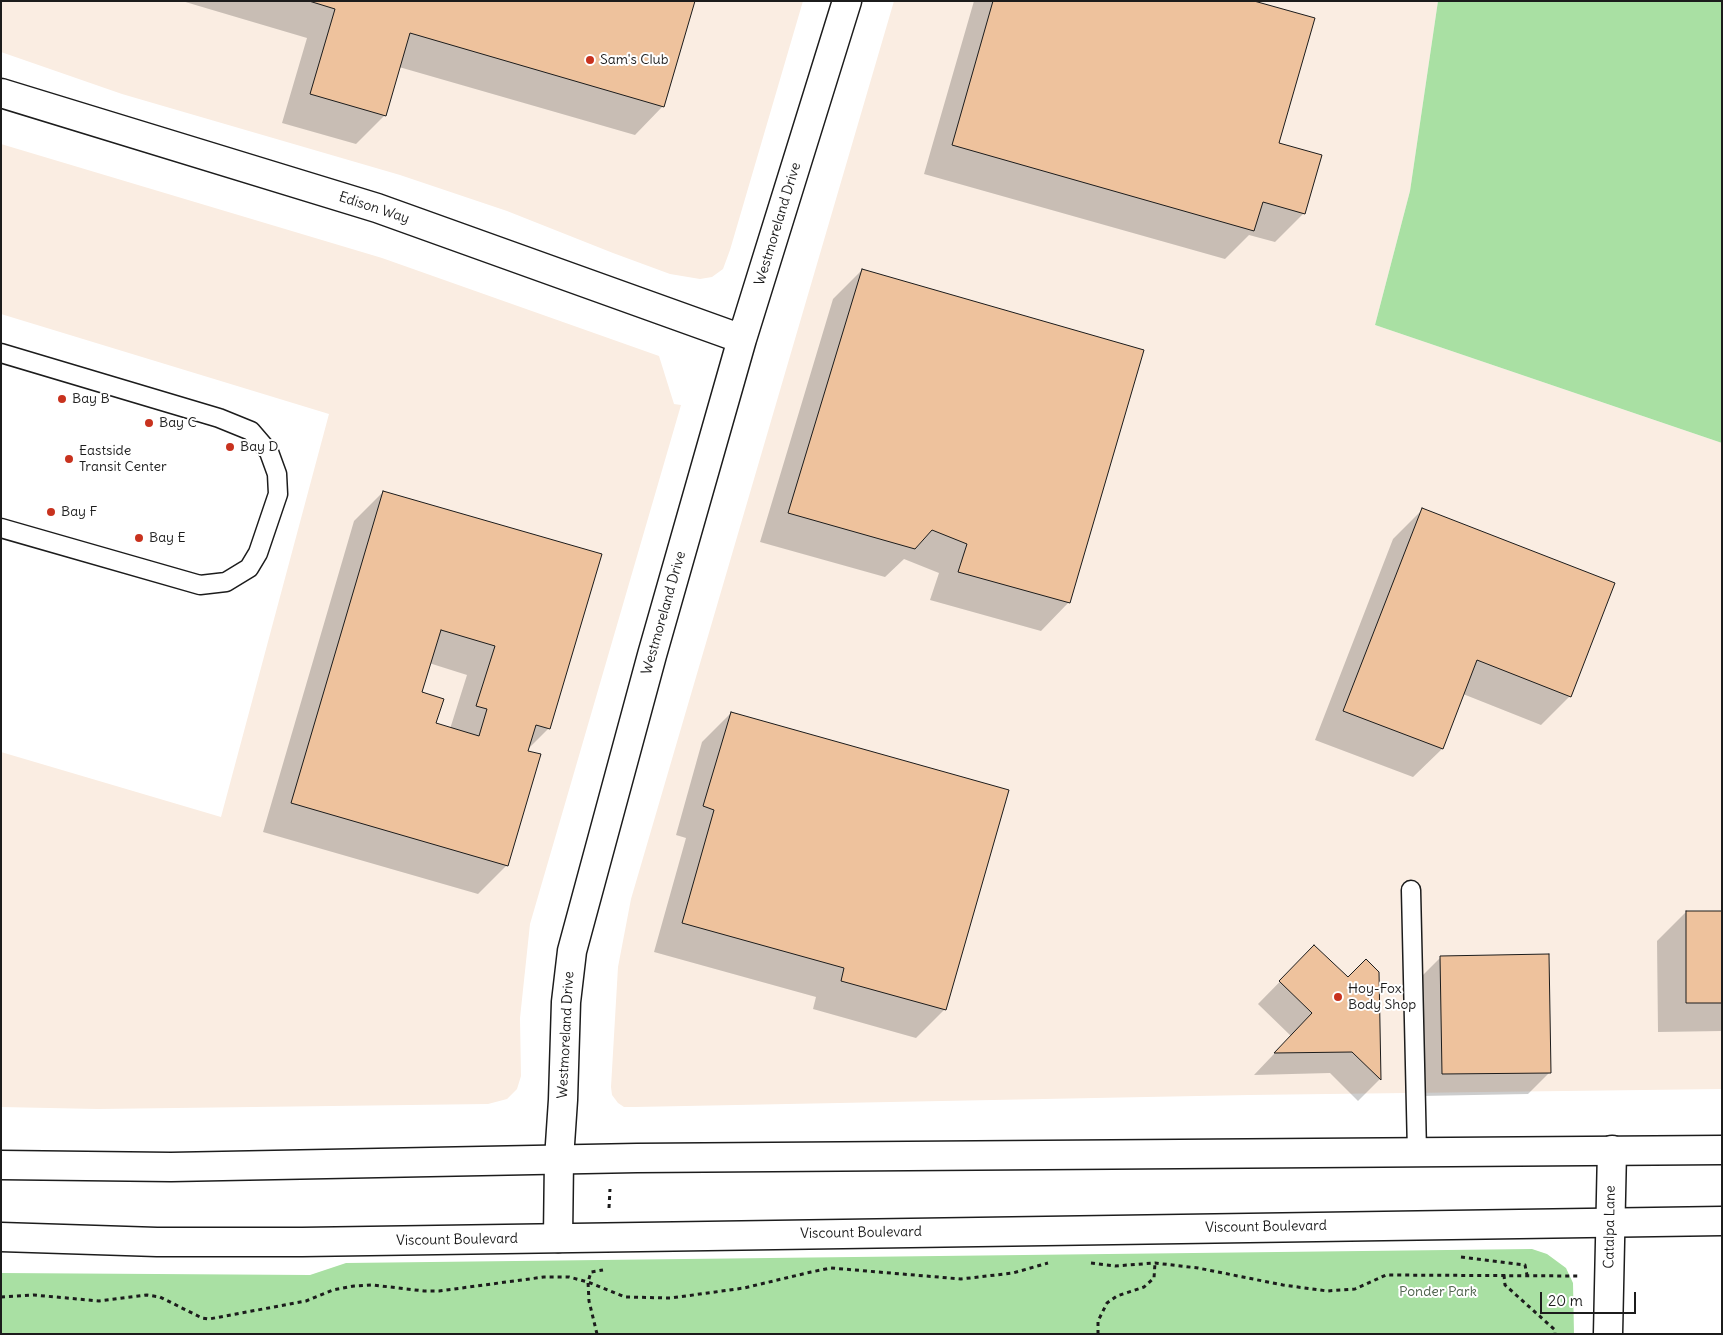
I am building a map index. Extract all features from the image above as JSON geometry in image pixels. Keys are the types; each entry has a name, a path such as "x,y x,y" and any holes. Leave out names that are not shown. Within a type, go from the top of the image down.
{"main road":[{"name":"Westmoreland Drive","path":"558,1238 559,1159 566,1002 572,951 654,646 742,338 847,1"},
{"name":"Edison Way","path":"1,92 386,211 742,338"},
{"name":"Catalpa Lane","path":"1608,1334 1612,1150"},
{"path":"1,1165 171,1166 559,1159 1722,1150"},
{"name":"Viscount Boulevard","path":"1,1237 157,1242 282,1242 1722,1221"}],"lane":[{"path":"1,354 219,418 251,432 269,452 276,474 278,494 258,553 249,568 226,582 200,585 1,528"},
{"path":"1411,890 1417,1152"}],"path":[{"path":"1,1297 34,1295 100,1301 147,1295 160,1297 209,1320 306,1301 333,1290 354,1286 373,1285 439,1291 544,1277 569,1277 588,1282 625,1297 671,1298 744,1288 831,1268 961,1279 1013,1273 1054,1262"},
{"path":"1090,1263 1115,1266 1154,1263 1198,1268 1283,1285 1326,1291 1355,1288 1386,1275 1609,1277"},
{"path":"1098,1334 1098,1321 1107,1303 1118,1296 1144,1287 1154,1278 1154,1263"},
{"path":"1504,1275 1505,1286 1555,1330 1555,1334"}],"shaded area":[{"path":"1,1 803,1 723,269 712,277 700,279 670,274 507,211 400,175 122,94 1,52"},
{"path":"894,1 1438,1 1410,191 1375,325 1722,443 1722,1089 1249,1095 634,1107 624,1107 618,1103 612,1095 611,1087 618,967 631,899"},
{"path":"1,144 382,258 659,356 674,404 681,405 530,924 520,1018 521,1076 517,1089 507,1099 488,1104 98,1109 1,1107 1,752 221,817 329,414 1,314"}],"green space":[{"path":"1438,1 1722,1 1722,443 1375,325 1410,191"},
{"name":"Ponder Park","path":"1532,1249 1547,1254 1566,1268 1573,1283 1574,1334 1,1334 1,1273 310,1275 346,1263"}],"building":[{"name":"Sam's Club","path":"309,1 695,1 664,107 410,33 386,116 310,94 335,9"},
{"path":"993,1 1254,1 1315,18 1279,143 1322,155 1305,214 1263,202 1254,231 952,145"},
{"path":"862,269 1144,350 1070,603 958,572 967,544 932,530 915,549 788,513"},
{"path":"383,491 602,554 550,729 536,725 528,751 541,754 508,866 291,803","holes":["441,630 495,646 476,706 487,709 479,736 436,723 444,699 422,692"]},
{"path":"1422,508 1615,583 1571,697 1477,660 1443,749 1343,711"},
{"path":"731,712 1009,790 946,1010 841,981 844,968 682,923 714,810 703,806"},
{"path":"1686,911 1722,911 1722,1003 1686,1003"},
{"name":"Hoy-Fox Body Shop","path":"1314,945 1348,977 1366,959 1379,972 1381,1080 1352,1052 1274,1053 1312,1013 1279,981"},
{"path":"1549,954 1551,1073 1442,1074 1440,956"}],"place":[{"name":"Sam's Club","path":"590,60"},
{"name":"Bay B","path":"62,399"},
{"name":"Bay C","path":"149,423"},
{"name":"Bay D","path":"230,447"},
{"name":"Eastside Transit Center","path":"69,459"},
{"name":"Bay F","path":"51,512"},
{"name":"Bay E","path":"139,538"},
{"name":"Hoy-Fox Body Shop","path":"1338,997"}]}
